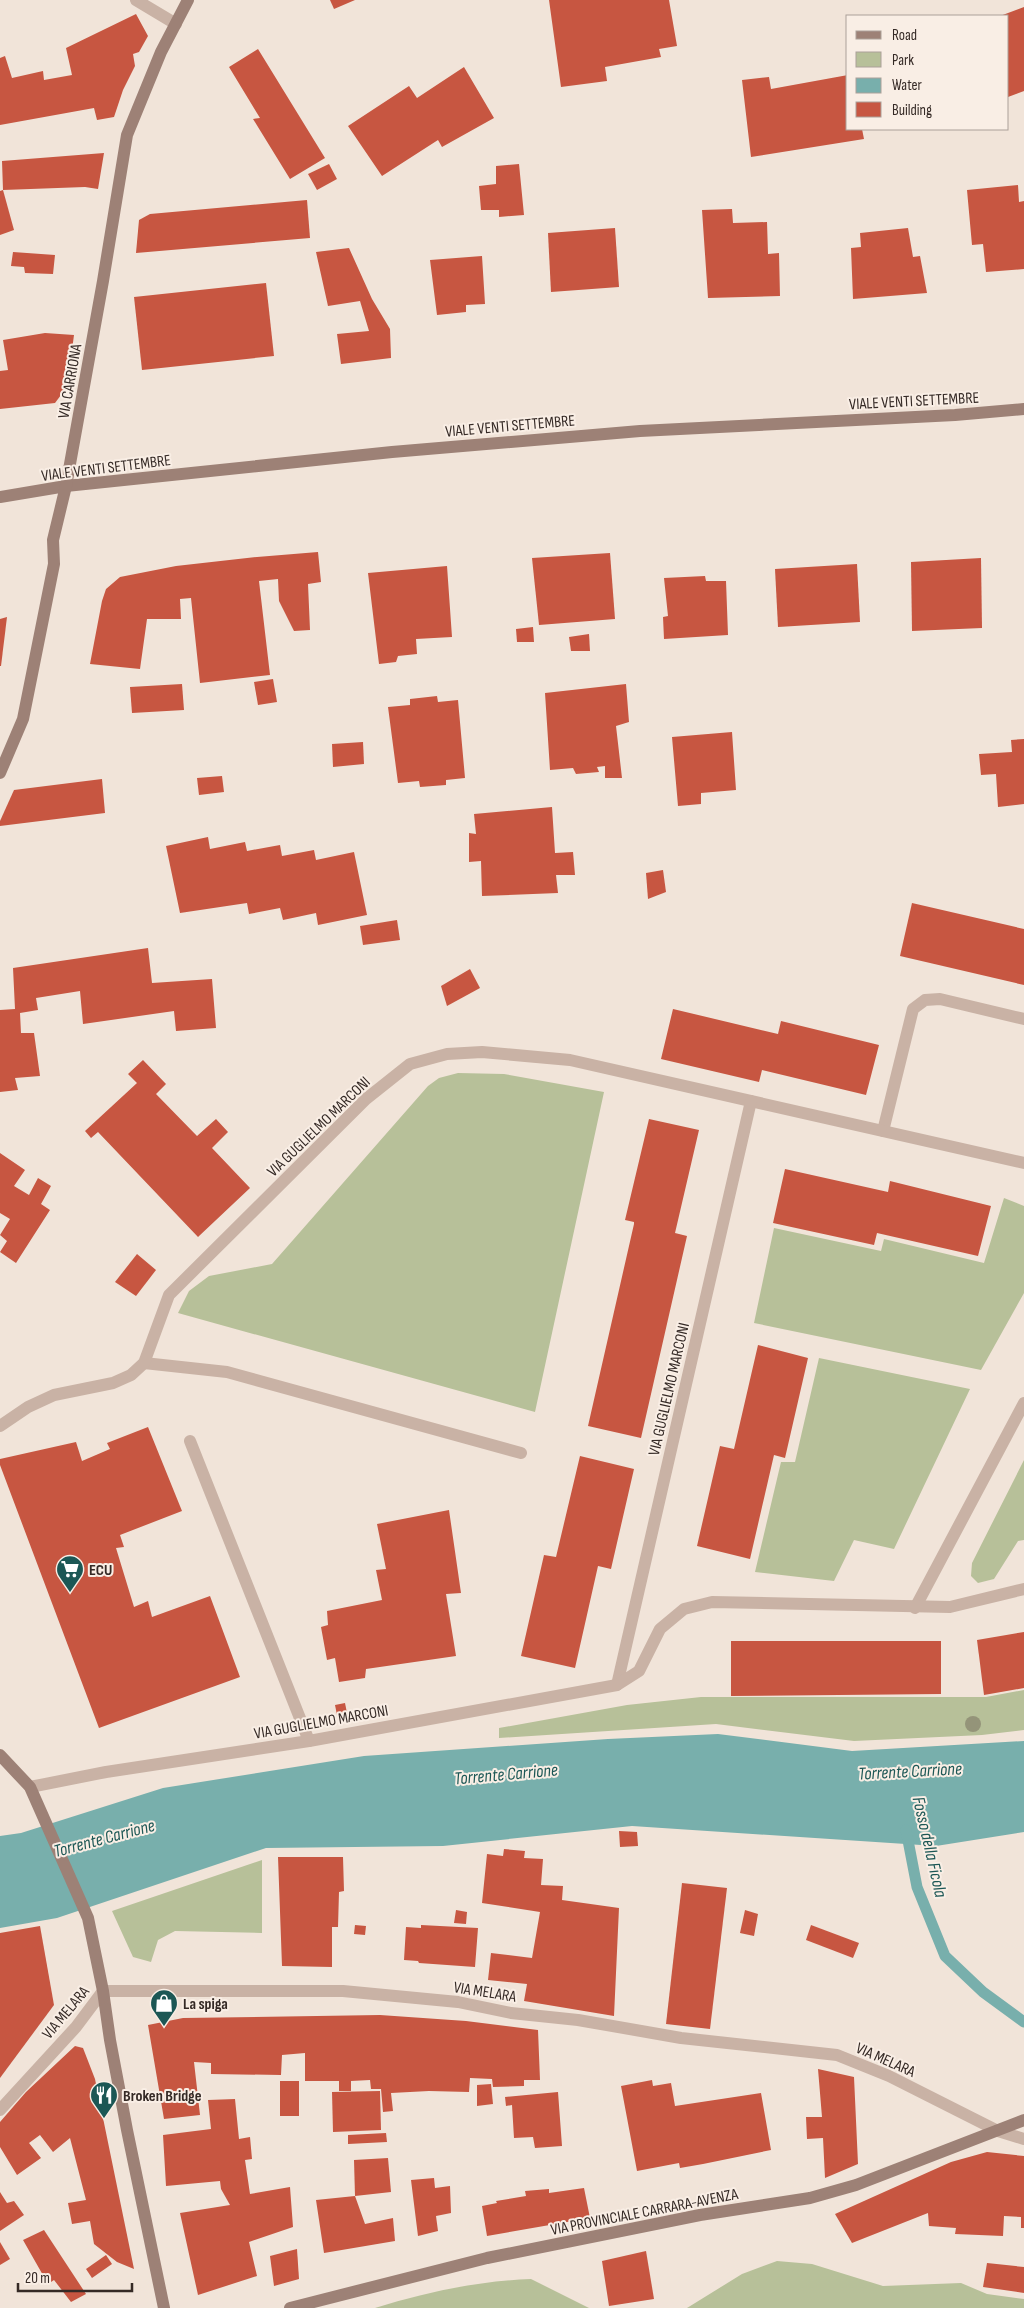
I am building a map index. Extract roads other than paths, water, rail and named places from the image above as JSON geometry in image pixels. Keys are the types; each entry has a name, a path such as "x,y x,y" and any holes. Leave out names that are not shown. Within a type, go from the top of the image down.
{"main road":[{"name":"VIA CARRIONA","path":"0,772 23,719 54,564 53,540 66,486 104,281 127,135 188,0"},
{"name":"VIALE VENTI SETTEMBRE","path":"0,497 66,486 392,452 630,432 955,415 1024,409"},
{"path":"0,1755 30,1787 88,1918 127,2130 164,2308"},
{"name":"VIA PROVINCIALE CARRARA-AVENZA","path":"290,2308 480,2260 700,2215 810,2198 856,2185 1024,2120"}],"street":[{"path":"136,0 176,24"},
{"path":"883,1131 913,1009 925,1000 940,999 1024,1019"},
{"name":"VIA GUGLIELMO MARCONI","path":"144,1363 169,1295 366,1099 410,1064 447,1054 482,1052 570,1060 1024,1163"},
{"name":"VIA GUGLIELMO MARCONI","path":"617,1685 751,1101"},
{"path":"0,1426 28,1407 54,1395 113,1383 131,1376 144,1363 227,1372 520,1453"},
{"path":"915,1608 1024,1403"},
{"path":"190,1441 309,1741"},
{"name":"VIA GUGLIELMO MARCONI","path":"30,1787 106,1772 309,1741 617,1685 639,1671 660,1629 684,1609 712,1602 915,1608 950,1607 1024,1589"},
{"name":"VIA MELARA","path":"0,2110 76,2027 103,1992 343,1991 458,2002 681,2038 836,2055 890,2076 998,2131"},
{"path":"998,2131 1024,2139"}],"water":[{"name":"Torrente Carrione","path":"718,1734 852,1751 1024,1741 1024,1832 936,1846 632,1826 443,1846 266,1848 57,1918 0,1928 0,1836 21,1833 163,1788 364,1756 608,1739"}],"waterway":[{"name":"Fosso della Ficola","path":"906,1830 917,1887 945,1956 983,1992 1024,2022"}],"place":[{"name":"ECU","path":"70,1593"},
{"name":"La spiga","path":"164,2027"},
{"name":"Broken Bridge","path":"104,2119"}]}
